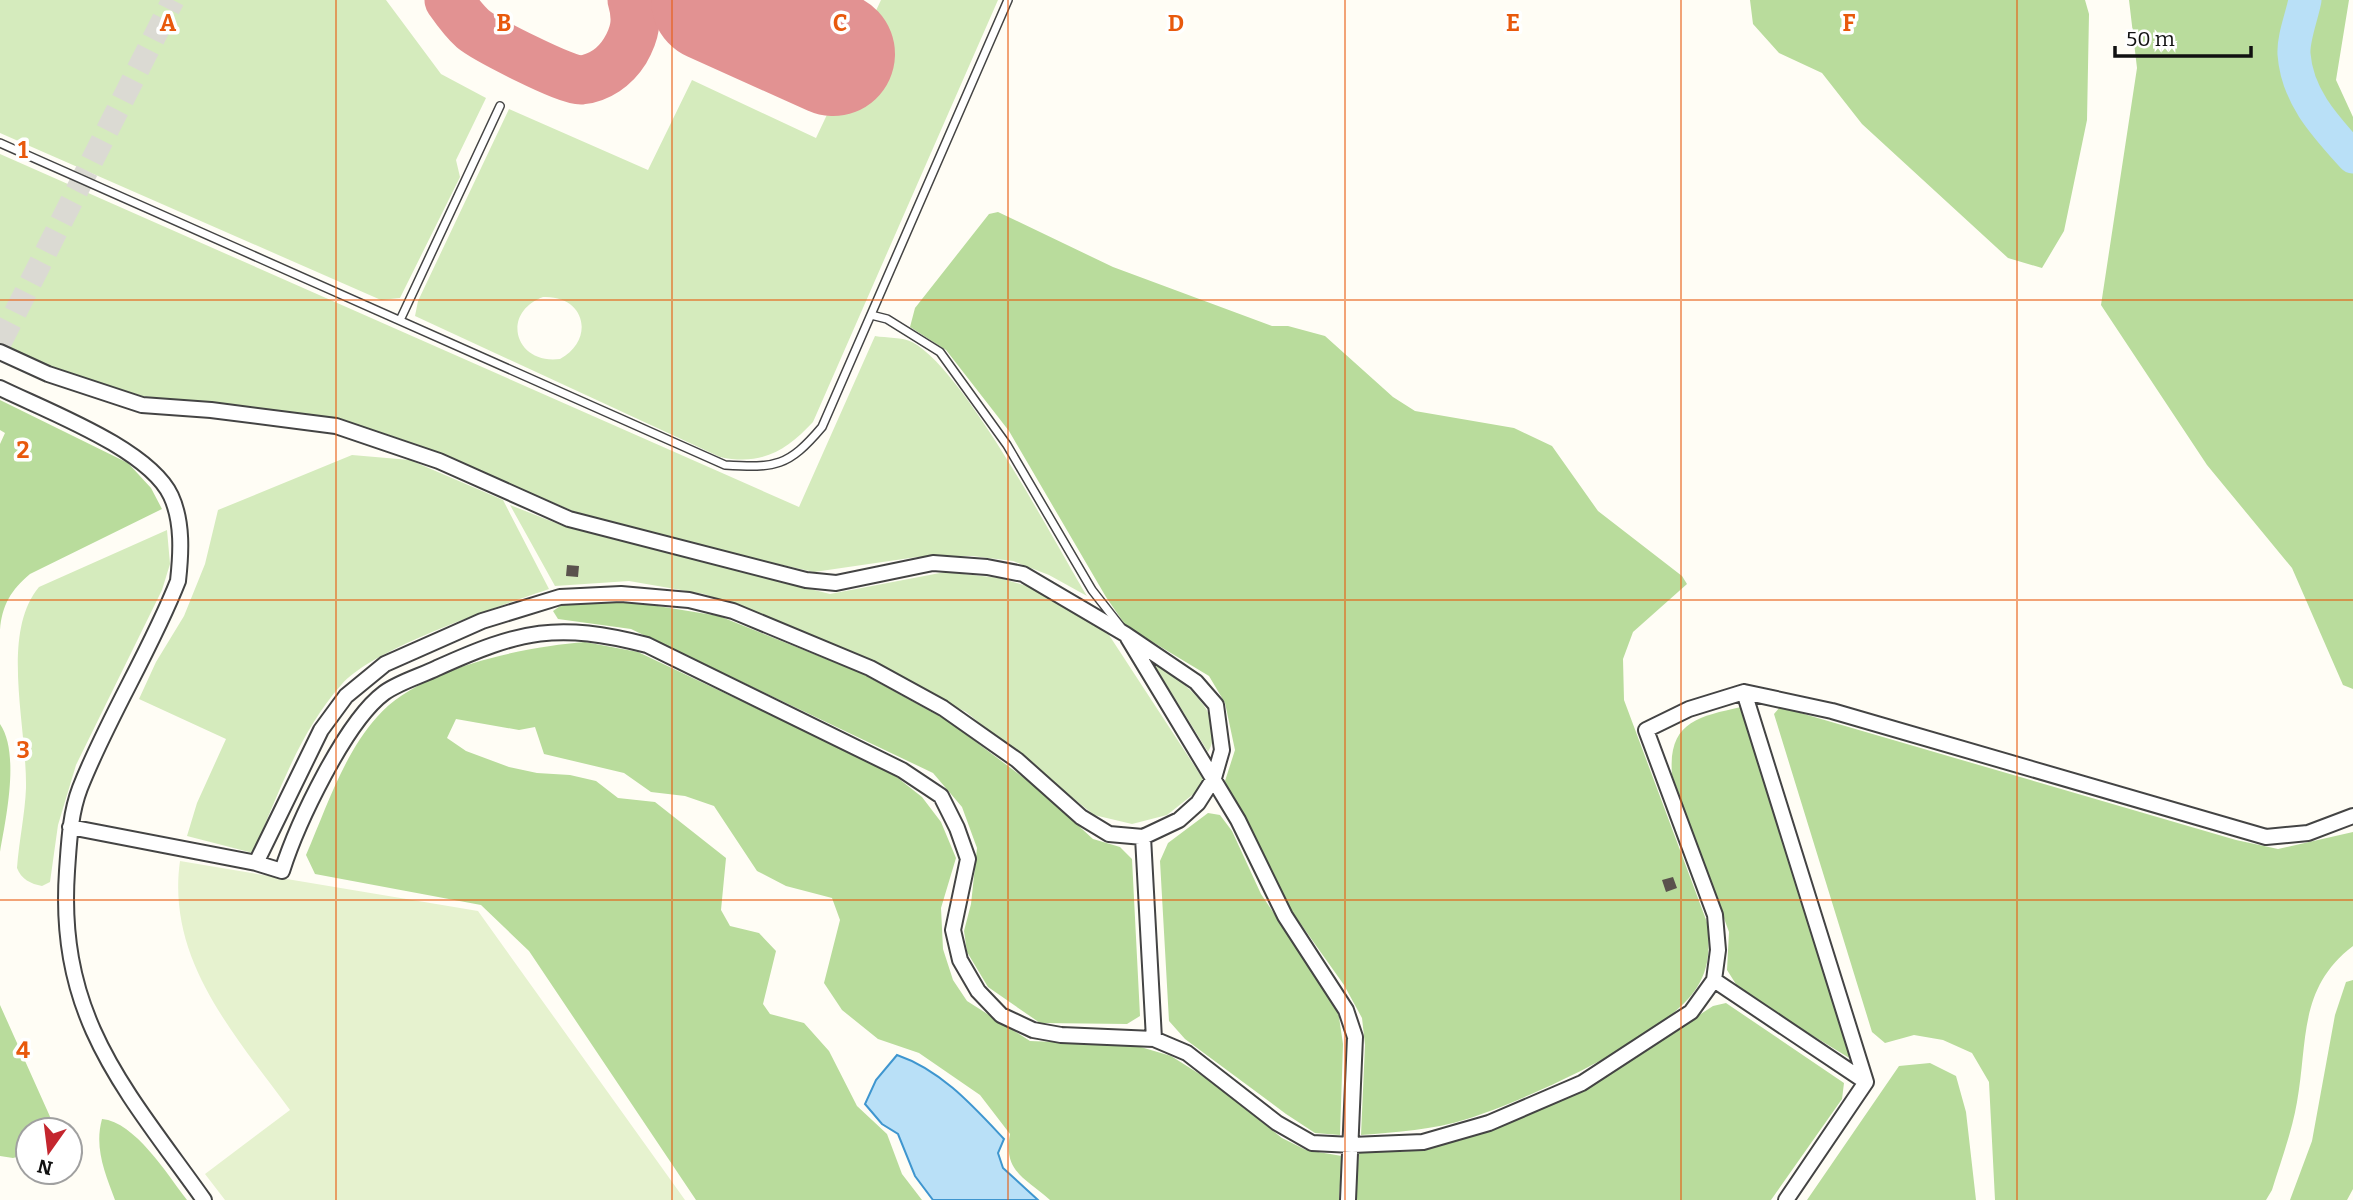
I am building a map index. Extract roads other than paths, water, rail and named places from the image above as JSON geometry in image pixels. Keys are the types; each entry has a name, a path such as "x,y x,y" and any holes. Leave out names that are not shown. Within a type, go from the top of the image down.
{"street":[{"path":"0,352 47,374 142,405 211,410 336,426 439,461 569,519 806,580 836,583 933,563 987,567 1023,574 1125,634 1196,682 1216,705 1222,750 1214,778 1198,803 1179,820 1143,837 1109,834 1082,817 996,745 943,708 870,668 733,611 689,600 621,594 560,597 482,621 386,664 346,696 321,730 256,863"},
{"path":"0,388 141,460 171,496 182,548 178,581 79,789 70,827 67,939 76,986 91,1030 110,1068 204,1200"},
{"path":"70,827 256,863 282,871 290,846 328,771 358,720 385,692 472,652 529,632 572,631 609,635 647,645 902,770 941,796 968,859 953,930 960,960 978,991 1001,1015 1033,1030 1061,1035 1154,1038 1187,1053 1277,1123 1312,1143 1352,1145 1423,1142 1489,1123 1582,1083 1691,1012 1714,979 1718,950 1715,915 1646,730 1689,709 1744,692 1832,711 2266,837 2308,833 2353,816"},
{"path":"1125,634 1238,820 1269,888 1346,1010 1355,1037 1348,1200"},
{"path":"1744,692 1866,1082"},
{"path":"1143,837 1154,1038"},
{"path":"1714,979 1866,1082"},
{"path":"1786,1200 1866,1082"}],"lane":[{"path":"0,143 401,318 725,465 764,467 783,462 803,450 822,427 1007,0"},
{"path":"401,318 500,106"},
{"path":"871,315 887,319 940,352 1007,445 1092,590 1125,634"}],"water":[{"path":"897,1055 942,1079 980,1114 1004,1139 998,1153 1003,1168 1038,1200 933,1200 915,1176 898,1134 882,1124 865,1104 876,1080"}],"waterway":[{"path":"2305,0 2294,48 2296,70 2314,110 2353,157"}],"tunnel":[{"path":"0,343 173,0"}]}
